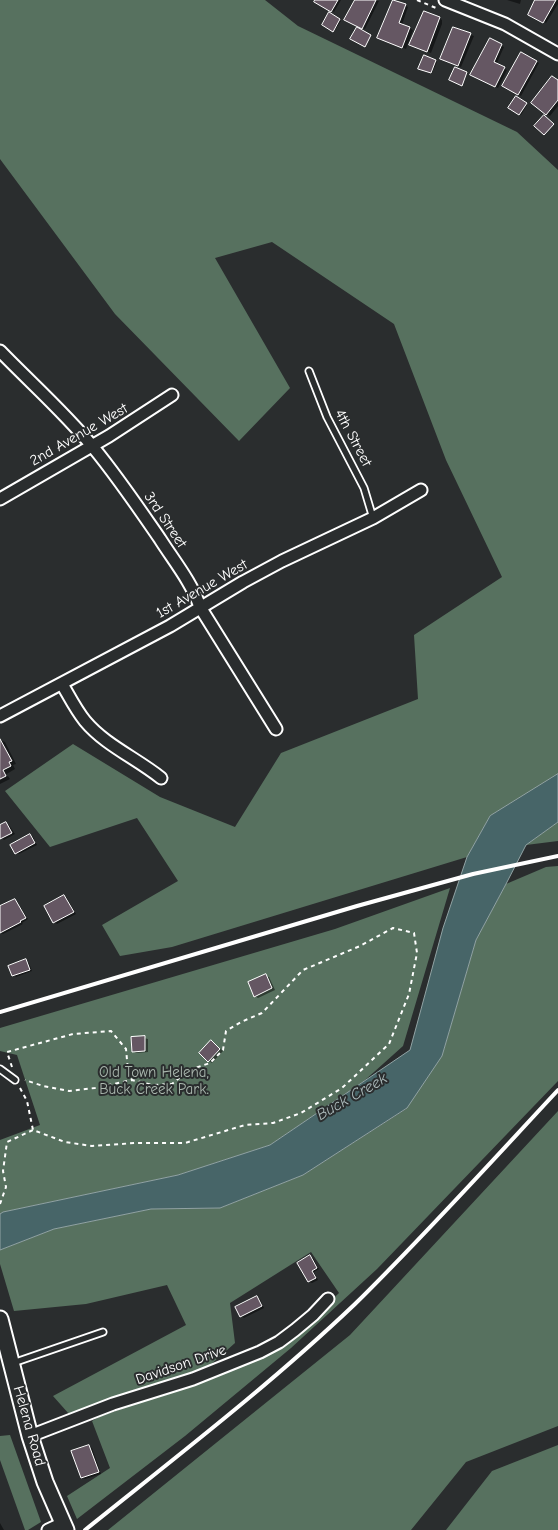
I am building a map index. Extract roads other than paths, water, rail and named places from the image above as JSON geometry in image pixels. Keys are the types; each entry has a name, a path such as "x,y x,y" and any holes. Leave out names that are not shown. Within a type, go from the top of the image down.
{"main road":[{"name":"Helena Road","path":"0,1319 30,1436 45,1482 64,1526"}],"street":[{"path":"444,0 505,24 558,54"},
{"name":"3rd Street","path":"0,351 60,410 123,484 197,597 200,608 276,729"},
{"name":"2nd Avenue West","path":"0,499 92,446 172,395"},
{"name":"1st Avenue West","path":"0,716 62,684 282,561 373,518 421,490"},
{"path":"62,684 85,721 97,733 161,778"},
{"name":"Davidson Drive","path":"30,1436 113,1404 193,1379 260,1352 295,1330 328,1299"},
{"path":"48,1530 64,1526"}],"lane":[{"name":"4th Street","path":"309,371 327,417 364,488 373,518"},
{"path":"0,1069 15,1080"},
{"path":"11,1364 103,1332"}],"water":[{"name":"Buck Creek","path":"558,774 558,822 526,845 476,940 442,1056 407,1108 303,1175 220,1208 151,1209 54,1229 0,1250 0,1214 3,1212 178,1175 270,1145 410,1050 443,928 467,857 490,816"}],"railway":[{"path":"0,1012 357,906 473,874 558,856"},
{"path":"85,1530 188,1448 323,1334 381,1278 558,1090"}],"park label":[{"name":"Old Town Helena, Buck Creek Park.","path":"154,1082"}]}
